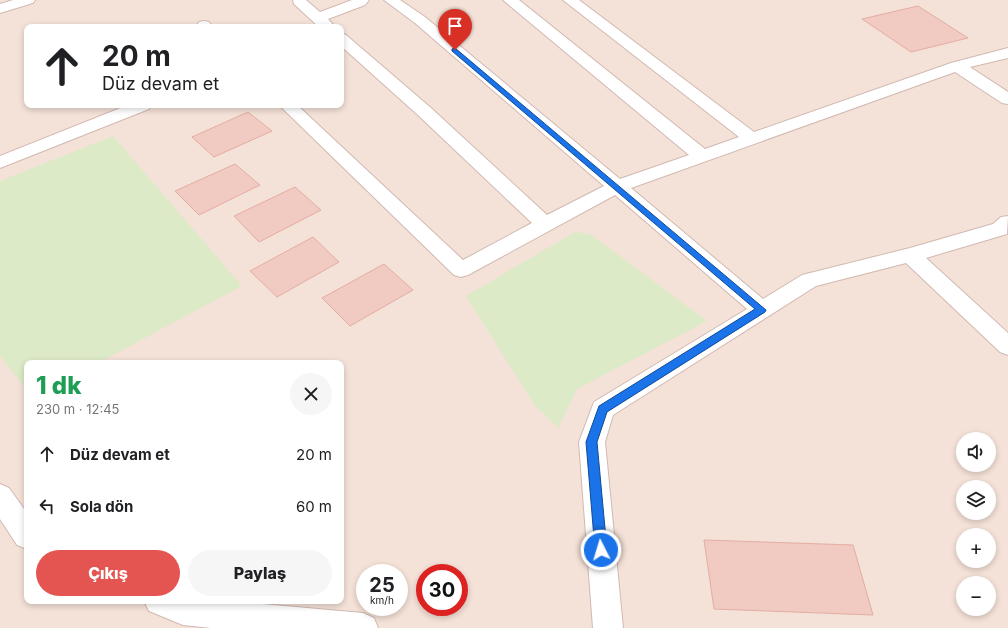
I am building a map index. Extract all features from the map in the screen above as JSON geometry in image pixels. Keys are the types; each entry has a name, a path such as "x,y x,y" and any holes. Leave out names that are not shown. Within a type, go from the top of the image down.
{"street":[{"path":"0,9 28,0"},
{"path":"299,1 323,23 362,0"},
{"path":"391,0 420,20 616,188 762,310"},
{"path":"510,0 702,156"},
{"path":"570,0 751,138"},
{"path":"344,41 425,112 545,224"},
{"path":"290,108 461,270 545,224 616,188 751,138 957,66 1008,53"},
{"path":"957,66 1008,99"},
{"path":"0,162 135,108"},
{"path":"608,628 592,442 603,409 809,280 910,255 1000,229 1008,222"},
{"path":"910,255 1008,346"},
{"path":"0,496 24,532"},
{"path":"167,604 183,611 363,628"}],"shaded area":[{"path":"0,0 1008,0 1008,628 0,628"}],"green space":[{"path":"113,136 242,286 104,360 24,360 24,386 0,356 0,181"},
{"path":"575,232 590,234 707,321 577,389 558,428 535,406 466,296"}],"building":[{"path":"918,6 968,38 911,52 862,19"},
{"path":"248,112 272,131 214,157 192,137"},
{"path":"235,164 260,185 199,215 175,191"},
{"path":"295,187 321,210 259,242 234,216"},
{"path":"313,237 339,262 277,297 250,271"},
{"path":"384,264 413,290 350,326 322,298"},
{"path":"704,540 853,545 873,615 714,609"}],"route":[{"path":"455,50 616,188 762,310 603,409 592,442 601,550"}]}
